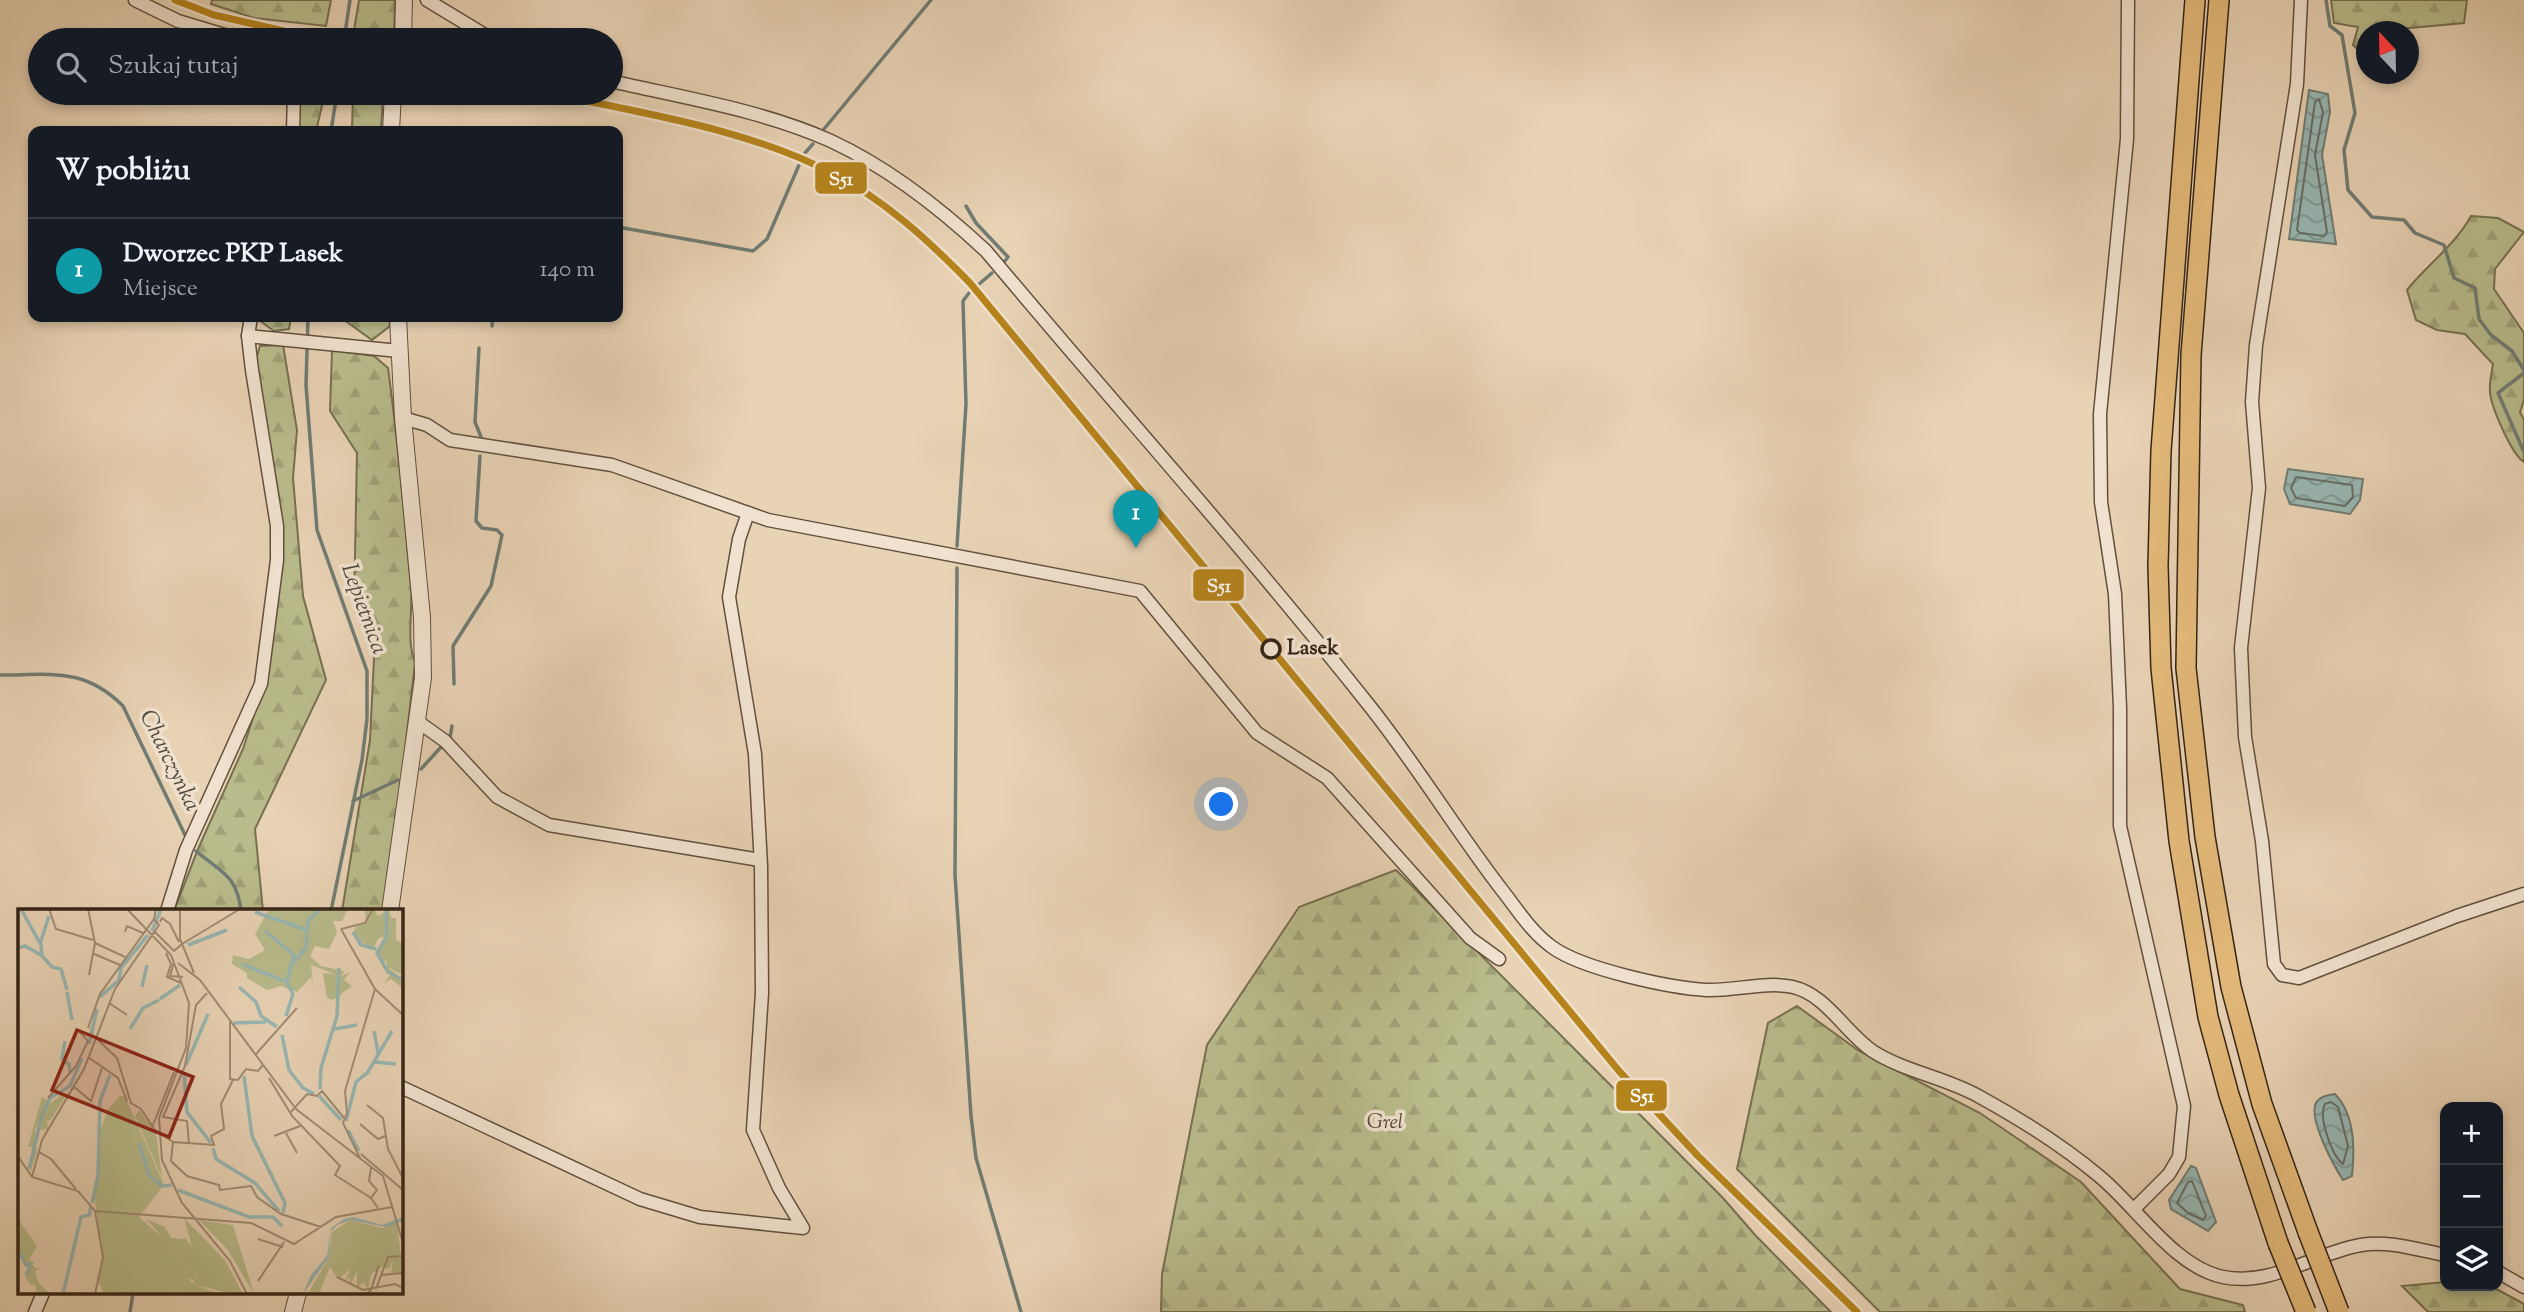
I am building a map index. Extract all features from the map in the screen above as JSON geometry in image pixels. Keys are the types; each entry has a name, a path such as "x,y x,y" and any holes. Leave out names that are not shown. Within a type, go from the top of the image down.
{"main road":[{"path":"2194,0 2184,169 2161,451 2161,668 2179,841 2208,1017 2229,1096 2278,1242 2306,1312"},
{"path":"2219,0 2191,355 2186,668 2205,837 2231,987 2262,1104 2339,1312"}],"street":[{"path":"135,0 178,21 201,28"},
{"path":"403,28 404,0"},
{"path":"427,0 473,28"},
{"path":"2128,0 2127,139 2100,414 2101,502 2115,594 2120,708 2120,826 2184,1106 2179,1157 2169,1174 2135,1208"},
{"path":"2301,0 2297,84 2256,345 2252,402 2259,488 2241,648 2245,737 2262,841 2274,964 2282,975 2299,978 2457,916 2524,894"},
{"path":"623,84 755,115 817,135 888,173 958,225 986,251 1260,568 1398,743 1524,918 1557,951 1603,968 1705,990 1788,986 1798,989 1827,1007 1853,1036 1879,1055 1978,1096 2079,1160 2135,1208 2186,1260 2221,1277 2260,1278 2343,1249 2370,1244 2397,1245 2440,1254"},
{"path":"293,126 294,105"},
{"path":"391,126 392,105"},
{"path":"168,909 187,850 261,684 277,560 277,526 248,336 250,322"},
{"path":"390,909 423,678 422,617 403,418 398,322"},
{"path":"248,336 399,351"},
{"path":"403,418 427,425 450,440 612,465 748,513 927,552 1140,591 1257,733 1327,779 1470,938 1499,959"},
{"path":"402,1087 640,1199 700,1217 803,1228 779,1188 753,1130 762,993 760,860 755,754 729,597 739,539 748,513"},
{"path":"417,721 445,741 497,797 549,825 760,860"},
{"path":"2503,1275 2524,1287"},
{"path":"35,1312 43,1294"},
{"path":"293,1312 298,1294"}],"green space":[{"path":"212,0 331,0 326,26 254,18 211,4"},
{"path":"359,0 395,0 394,28 354,28"},
{"path":"2331,0 2467,0 2464,23 2419,27 2419,21 2356,21 2356,27 2334,23"},
{"path":"298,105 322,105 317,126 298,126"},
{"path":"353,105 382,105 381,126 352,126"},
{"path":"2471,216 2498,218 2524,232 2495,269 2494,289 2524,333 2524,400 2520,412 2524,420 2524,462 2508,441 2491,399 2493,364 2465,334 2437,330 2416,320 2407,290 2457,236"},
{"path":"262,322 290,322 289,329 274,331"},
{"path":"347,322 390,322 390,326 372,340"},
{"path":"283,345 297,430 293,478 303,596 326,680 255,829 263,909 175,909 198,849 243,749 268,671 281,532 256,359 260,346"},
{"path":"332,350 374,356 388,368 411,588 410,635 415,663 393,854 382,909 342,909 370,740 374,658 354,606 357,453 330,411"},
{"name":"Grel","path":"1396,870 1723,1198 1756,1236 1831,1312 1161,1312 1162,1274 1207,1045 1299,907"},
{"path":"1797,1006 1859,1051 1980,1113 2081,1182 2180,1289 2243,1305 2245,1312 1880,1312 1737,1169 1768,1023"},
{"path":"2440,1282 2440,1291 2500,1291 2524,1304 2524,1312 2428,1312 2402,1286"}],"water":[{"path":"2309,90 2328,94 2330,112 2322,155 2336,244 2289,239"},
{"path":"2288,469 2363,479 2360,500 2350,514 2290,504 2284,489"},
{"path":"2335,1094 2347,1111 2352,1132 2352,1176 2343,1180 2323,1142 2314,1110 2320,1099"},
{"path":"2191,1166 2196,1168 2216,1222 2208,1231 2171,1209 2169,1200"}],"waterway":[{"name":"Lepietnica","path":"346,28 350,0"},
{"path":"824,129 931,0"},
{"path":"2326,0 2330,26 2342,35 2355,113 2344,150 2348,190 2372,217 2404,220 2415,233 2444,245 2454,278 2475,288 2479,319 2491,335 2512,351 2524,370"},
{"name":"Lepietnica","path":"332,126 335,105"},
{"path":"804,154 813,144"},
{"path":"623,228 753,251 767,239 799,165"},
{"path":"966,206 976,223 1008,257 1004,262"},
{"path":"978,285 992,273"},
{"path":"957,546 966,404 963,301 969,293"},
{"name":"Lepietnica","path":"308,322 306,385 317,530 367,671 367,719 362,760 331,909"},
{"path":"492,322 492,326"},
{"path":"479,348 475,422 483,442"},
{"path":"2524,373 2498,393 2524,452"},
{"path":"454,684 453,646 491,586 502,535 497,530 482,528 476,521 480,456"},
{"path":"957,568 955,875 971,1116 976,1158 1021,1312"},
{"name":"Charczynka","path":"0,675 66,676 80,679 109,693 123,706 186,837"},
{"path":"450,738 452,726"},
{"path":"421,769 442,746"},
{"path":"353,801 398,780"},
{"name":"Charczynka","path":"196,851 232,882 241,909"},
{"name":"Lepietnica","path":"130,1312 133,1294"}],"transit line":[{"name":"S51","path":"175,0 214,15 271,28"},
{"name":"S51","path":"605,105 729,133 799,158 832,173 870,196 906,222 939,252 970,283 1619,1071 1698,1156 1857,1312"}],"place":[{"name":"Dworzec PKP Lasek","path":"1136,548"},
{"name":"Lasek","path":"1271,649"}]}
